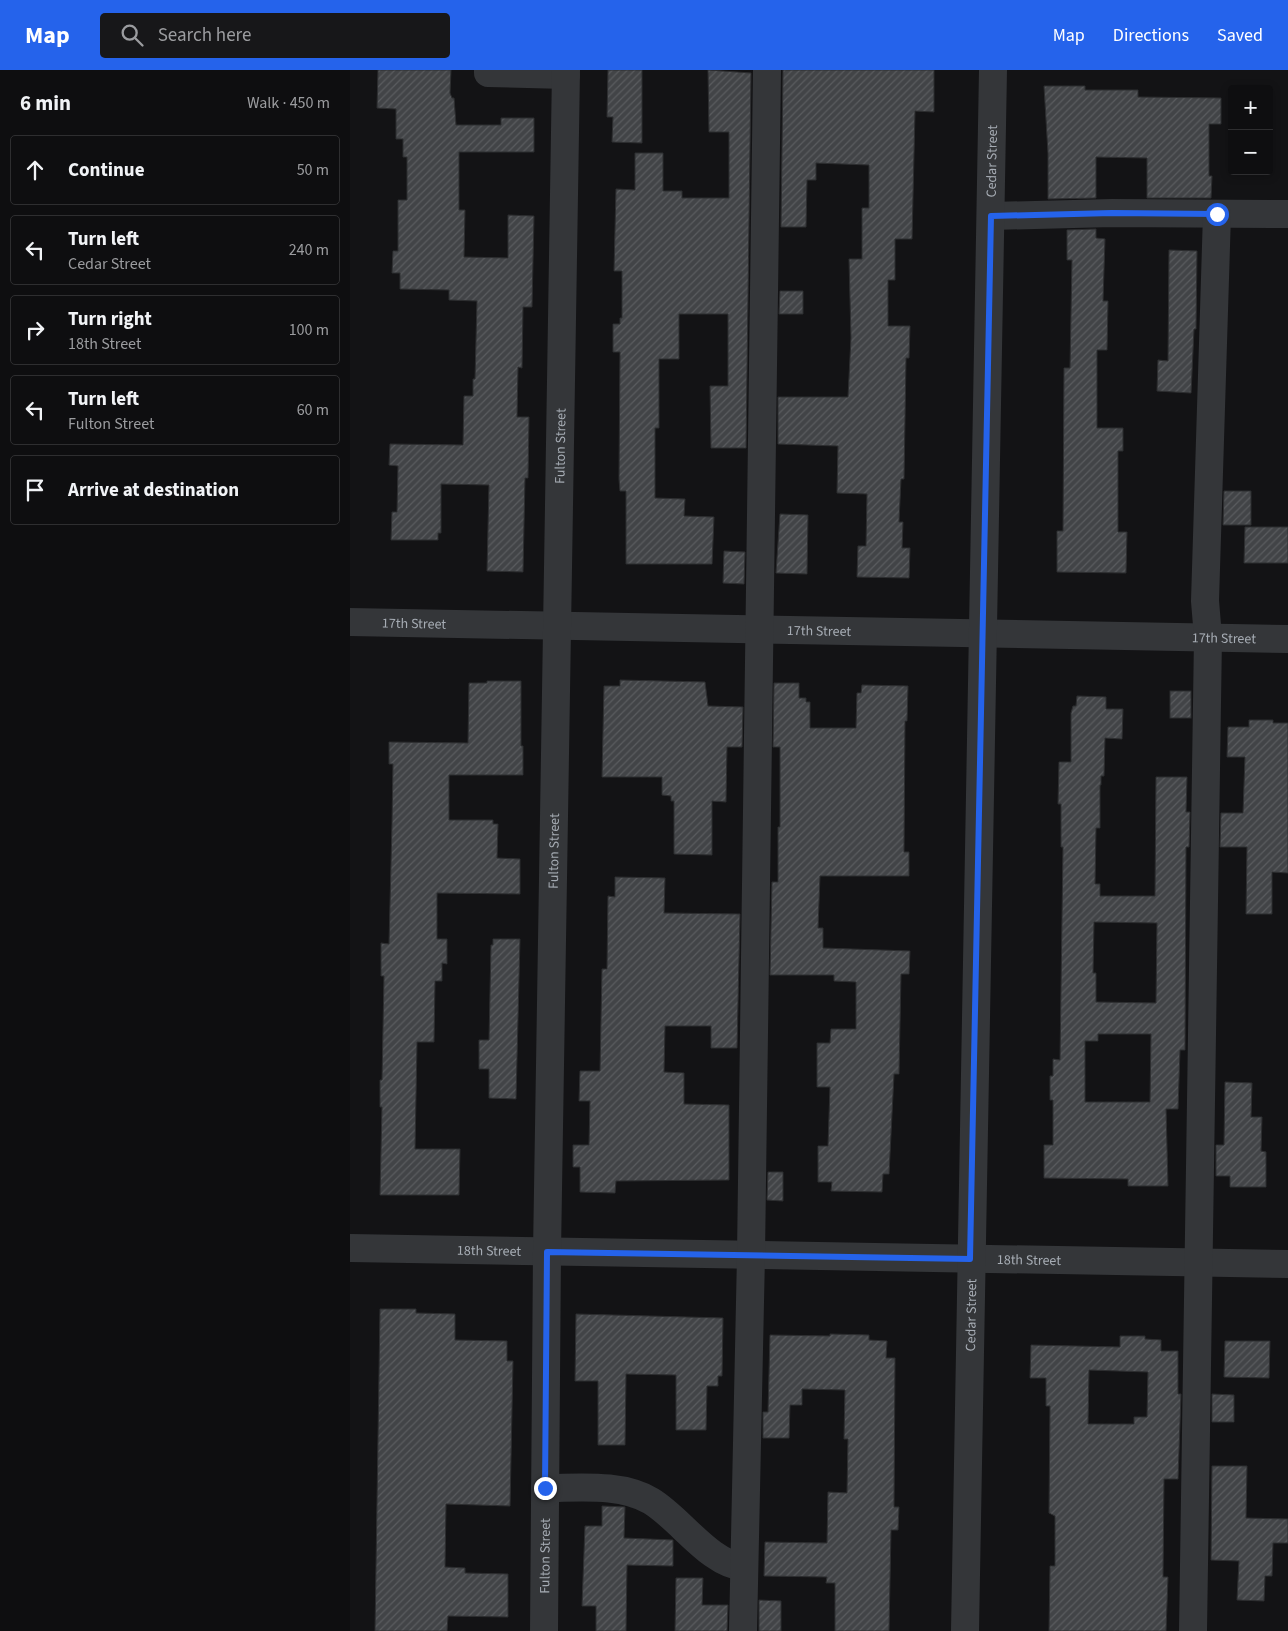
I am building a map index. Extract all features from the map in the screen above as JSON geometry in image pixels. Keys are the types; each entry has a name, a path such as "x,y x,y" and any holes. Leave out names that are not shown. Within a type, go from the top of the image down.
{"street":[{"path":"488,70 488,73 566,72"},
{"path":"743,1631 751,1255 767,70"},
{"name":"Cedar Street","path":"965,1631 970,1259 982,634 985,594 994,70"},
{"name":"Fulton Street","path":"544,1631 547,1252 566,72"},
{"path":"991,216 1112,213 1288,214"},
{"path":"1193,1631 1197,1262 1208,637 1205,601 1217,214"},
{"name":"17th Street","path":"350,622 1288,639"},
{"name":"18th Street","path":"350,1248 1288,1264"},
{"path":"545,1488 616,1489 651,1500 696,1540 725,1561 732,1566 744,1567"}],"building":[{"path":"378,70 451,70 450,93 452,98 454,98 456,125 501,125 501,118 534,118 534,152 459,152 459,210 465,210 464,257 508,258 508,215 534,216 532,307 523,307 522,368 518,367 517,417 529,417 528,478 525,478 523,572 487,571 489,485 441,484 441,533 438,533 438,540 391,540 392,512 397,512 398,466 389,465 390,444 463,445 464,396 473,396 473,379 475,379 477,301 449,300 449,290 400,289 400,273 392,273 393,251 398,251 398,200 407,200 407,157 403,157 403,139 396,139 396,109 377,108"},
{"path":"608,70 642,70 642,143 612,142 613,117 607,117"},
{"path":"708,70 751,73 746,448 711,448 710,386 728,386 728,314 679,314 679,359 659,359 659,428 655,428 655,498 685,499 684,516 714,517 712,564 626,564 626,491 620,491 619,479 620,352 613,352 613,324 620,324 620,318 622,318 622,271 614,271 616,189 635,190 635,153 663,153 663,191 682,191 682,198 729,198 729,132 709,132"},
{"path":"783,70 934,70 934,112 915,111 912,239 895,239 895,280 888,280 888,326 910,326 909,358 906,358 904,479 901,479 899,522 903,522 902,548 910,548 909,578 857,577 858,546 866,546 867,494 837,493 838,446 778,444 778,397 848,397 851,338 849,259 862,259 862,208 869,208 869,165 816,163 816,180 807,180 806,227 781,227"},
{"path":"1044,86 1085,86 1085,90 1138,90 1138,97 1221,98 1221,124 1209,124 1209,176 1212,176 1211,198 1147,198 1147,158 1096,157 1096,198 1048,199 1048,153"},
{"path":"1096,229 1096,238 1105,239 1103,301 1108,301 1107,350 1097,350 1097,428 1123,428 1123,451 1118,451 1118,532 1127,532 1126,573 1057,572 1057,531 1063,531 1064,368 1070,368 1072,260 1067,260 1067,230"},
{"path":"1169,250 1197,251 1196,329 1194,329 1191,393 1157,391 1158,360 1168,361"},
{"path":"780,291 803,291 803,314 779,314"},
{"path":"1224,491 1251,491 1251,525 1223,525"},
{"path":"780,514 808,515 807,574 776,573"},
{"path":"1245,527 1288,527 1288,563 1244,563"},
{"path":"724,551 745,552 744,584 723,583"},
{"path":"620,680 705,682 708,706 743,707 742,747 727,747 726,802 712,801 712,855 674,854 674,801 671,801 671,796 662,795 662,777 602,777 604,686 620,686"},
{"path":"487,681 521,681 523,775 449,775 449,820 493,820 493,824 498,824 497,858 520,859 520,894 437,893 437,939 447,939 447,964 442,963 442,981 435,981 434,1042 417,1042 415,1149 460,1149 459,1195 380,1195 382,1107 380,1107 380,1080 382,1080 384,976 381,976 381,943 389,944 392,824 393,764 389,764 389,742 468,743 469,683 487,683"},
{"path":"774,683 799,683 799,698 806,698 806,702 810,702 810,728 856,728 857,693 861,693 862,685 908,686 907,721 905,721 904,852 909,852 909,876 820,876 818,928 823,928 823,948 910,951 909,974 901,974 899,1074 894,1074 889,1174 883,1174 882,1192 831,1191 832,1182 818,1182 818,1146 828,1146 830,1087 817,1087 817,1043 830,1043 831,1029 856,1029 856,982 834,981 834,975 770,975 772,882 778,882 778,827 780,827 780,747 773,747"},
{"path":"1170,691 1191,691 1191,718 1170,718"},
{"path":"1077,696 1106,697 1106,709 1123,709 1122,739 1105,738 1104,776 1101,776 1100,785 1100,828 1096,828 1095,884 1100,884 1100,896 1155,896 1156,777 1187,777 1186,812 1190,812 1189,847 1186,847 1185,1050 1180,1050 1178,1109 1166,1109 1168,1186 1128,1186 1128,1179 1044,1178 1044,1145 1053,1145 1053,1100 1050,1100 1050,1076 1053,1076 1053,1059 1060,1060 1063,847 1061,847 1061,804 1058,804 1059,762 1071,762 1071,713 1073,706 1076,706","holes":["1094,922 1157,923 1156,1003 1096,1002 1096,973 1093,973","1098,1034 1151,1034 1150,1102 1085,1102 1085,1041 1098,1041"]},
{"path":"1249,720 1273,720 1273,723 1288,723 1288,873 1272,872 1272,914 1246,914 1247,847 1220,847 1221,813 1243,813 1245,757 1227,757 1228,727 1249,727"},
{"path":"615,877 665,878 664,913 740,914 737,1048 711,1048 711,1026 665,1026 664,1072 684,1073 684,1104 729,1105 729,1180 616,1181 615,1193 580,1192 580,1167 573,1167 573,1145 589,1145 590,1101 579,1101 580,1071 600,1071 602,969 607,969 608,896 615,897"},
{"path":"493,939 520,939 516,1099 489,1098 489,1069 479,1069 479,1040 489,1040 491,945 493,945"},
{"path":"1225,1082 1252,1083 1251,1117 1262,1117 1261,1151 1266,1152 1266,1187 1230,1187 1230,1176 1216,1176 1216,1145 1224,1145"},
{"path":"768,1172 783,1172 783,1201 767,1200"},
{"path":"380,1309 416,1309 416,1313 455,1314 455,1340 507,1341 507,1361 513,1361 510,1506 446,1504 445,1567 465,1568 465,1573 508,1574 508,1617 448,1616 447,1631 375,1631"},
{"path":"576,1314 723,1318 722,1376 718,1376 718,1386 707,1386 706,1430 676,1430 676,1375 626,1374 625,1445 598,1445 598,1381 575,1381"},
{"path":"830,1334 869,1335 869,1340 887,1341 886,1358 895,1358 894,1507 899,1507 898,1530 891,1530 889,1631 835,1631 835,1583 826,1583 827,1577 764,1576 765,1542 827,1543 828,1492 847,1493 848,1439 844,1439 845,1390 802,1389 802,1405 790,1405 789,1438 763,1438 763,1412 768,1412 770,1335 830,1336"},
{"path":"1120,1336 1145,1336 1145,1339 1161,1340 1161,1351 1178,1351 1178,1394 1181,1394 1178,1479 1164,1479 1163,1577 1168,1577 1166,1631 1049,1631 1050,1566 1055,1566 1055,1516 1049,1513 1050,1406 1046,1406 1046,1378 1030,1378 1031,1345 1120,1347","holes":["1089,1370 1148,1372 1147,1417 1134,1417 1134,1424 1088,1424"]},
{"path":"1225,1341 1270,1341 1269,1378 1224,1377"},
{"path":"1212,1394 1234,1395 1234,1422 1212,1422"},
{"path":"1212,1466 1247,1466 1246,1518 1288,1519 1288,1543 1273,1543 1272,1576 1265,1576 1264,1601 1237,1600 1239,1561 1211,1560"},
{"path":"602,1506 625,1507 624,1538 673,1540 673,1566 627,1565 626,1631 596,1631 596,1606 582,1606 585,1526 602,1526"},
{"path":"676,1578 703,1578 702,1605 728,1605 727,1631 675,1631"},
{"path":"759,1600 781,1601 781,1631 759,1631"}],"route":[{"path":"545,1488 547,1252 970,1259 991,216 1112,213 1217,214"}]}
